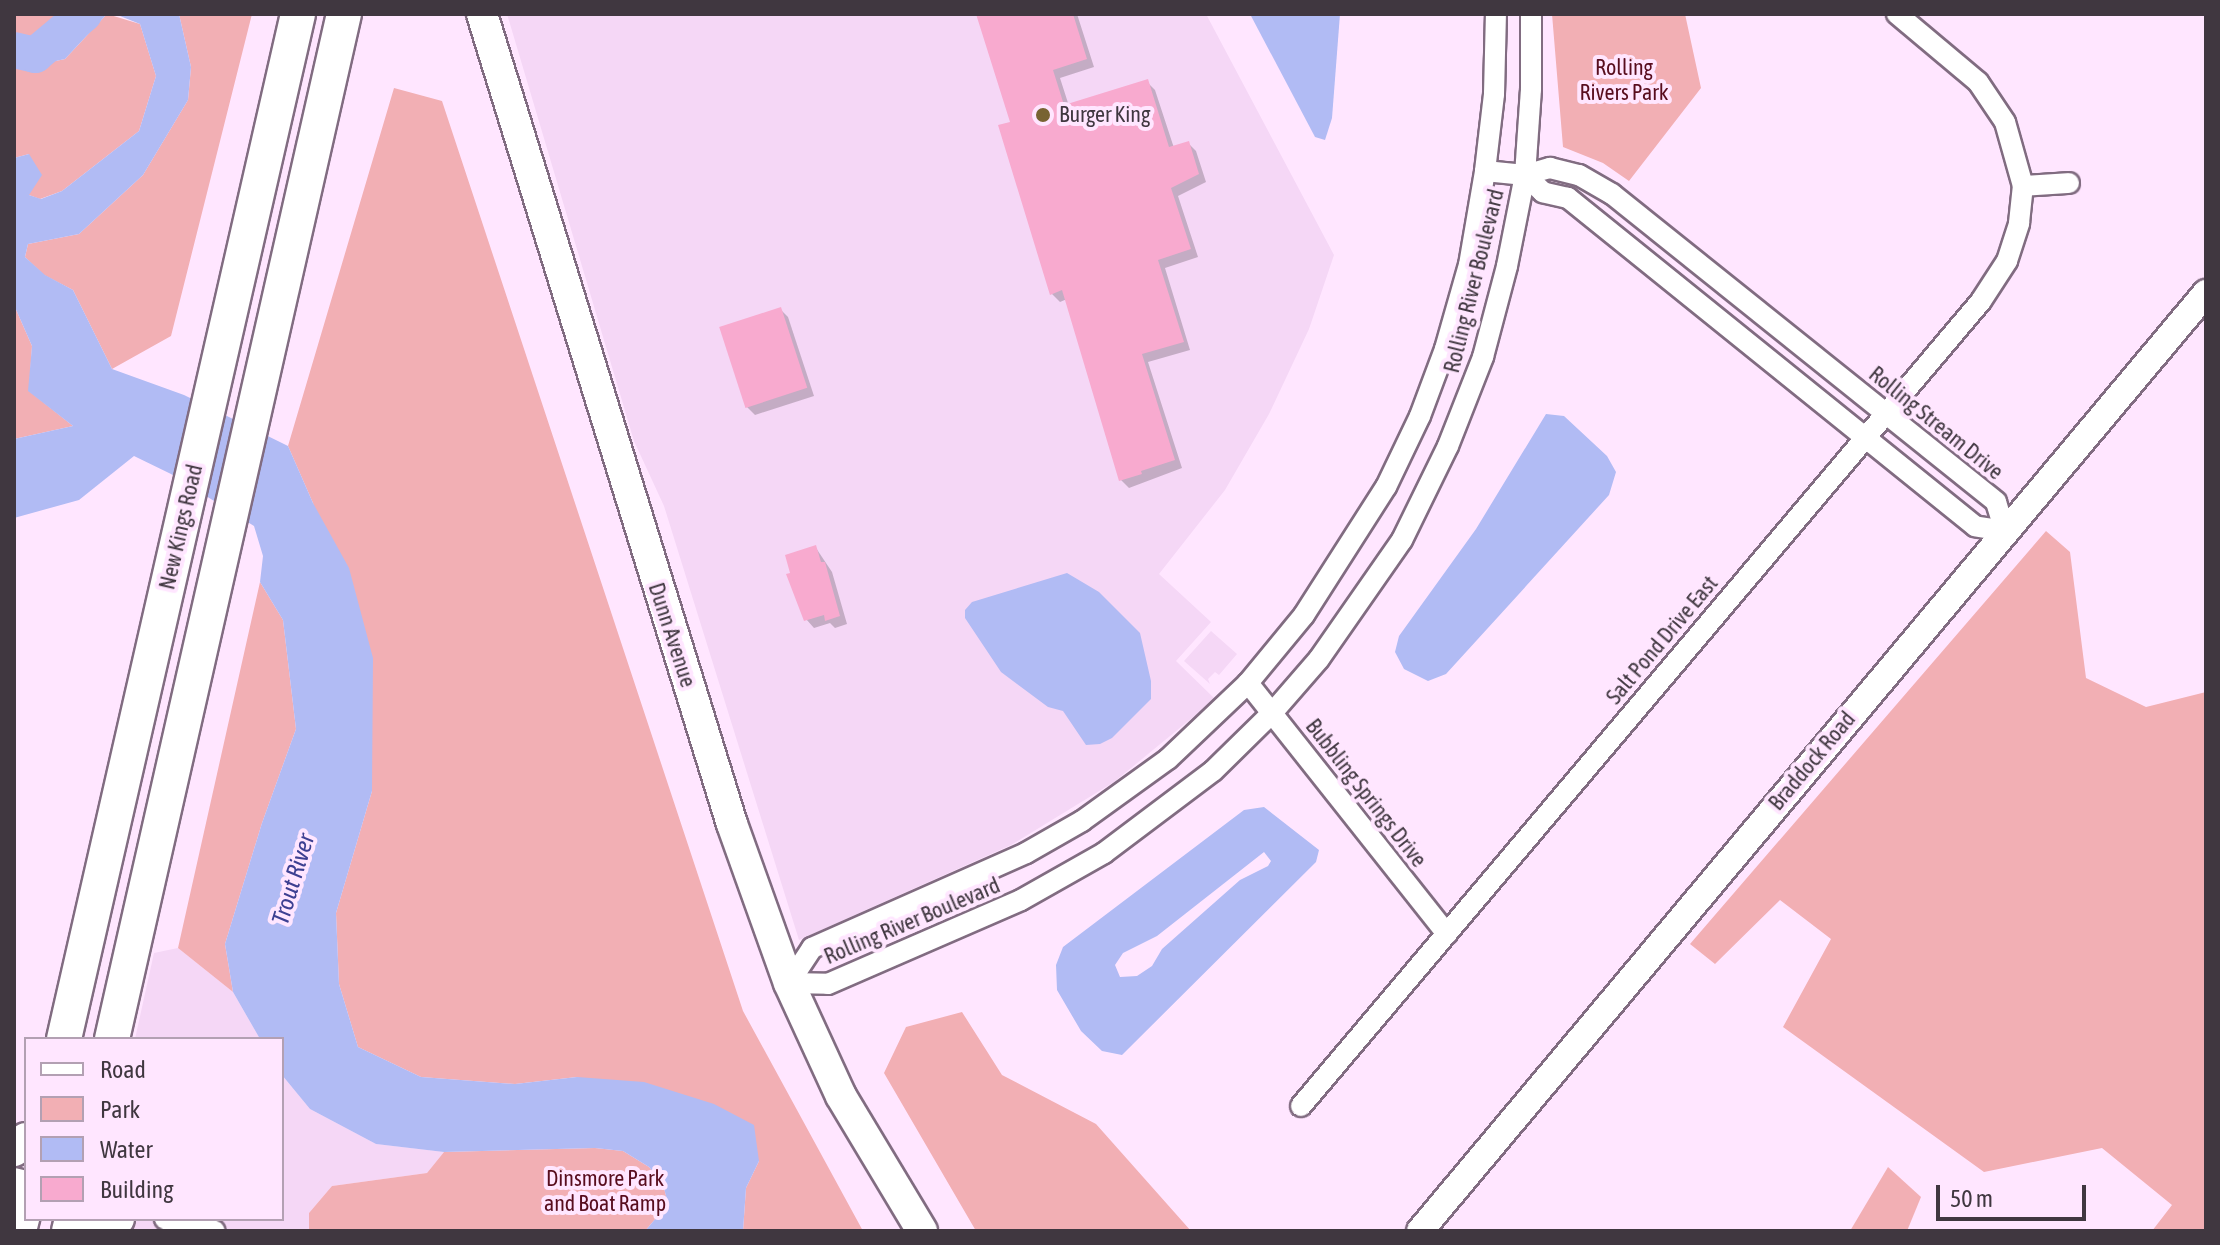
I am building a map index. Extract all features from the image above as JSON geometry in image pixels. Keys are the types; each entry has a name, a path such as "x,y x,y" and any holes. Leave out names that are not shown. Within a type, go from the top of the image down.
{"highway":[{"name":"New Kings Road","path":"64,1037 298,14"},
{"path":"341,28 361,14"},
{"name":"New Kings Road","path":"112,1037 225,526 341,28"},
{"path":"17,1229 24,1209"},
{"path":"94,1231 113,1221"}],"main road":[{"name":"Dunn Avenue","path":"482,14 732,824 789,983 841,1096 922,1231"}],"street":[{"name":"Rolling River Boulevard","path":"789,983 812,948 1026,853 1082,821 1168,759 1248,683 1304,615 1386,487 1420,416 1445,349 1469,265 1485,171 1494,94 1496,14"},
{"name":"Rolling River Boulevard","path":"789,983 828,984 1021,900 1104,853 1168,808 1213,771 1273,712 1319,659 1402,540 1448,446 1483,357 1507,266 1525,175 1531,89 1531,14"},
{"path":"1897,14 1978,82 2005,122 2023,186 2069,183"},
{"name":"Rolling Stream Drive","path":"1485,171 1525,175 1550,168 1579,175 1612,194 1996,502 2005,531 1975,526 1568,198 1543,192 1525,175"},
{"name":"Salt Pond Drive East","path":"1301,1106 1981,301 2007,261 2019,223 2023,186"},
{"name":"Braddock Road","path":"1420,1231 2206,293"},
{"name":"Bubbling Springs Drive","path":"1248,683 1447,934"},
{"path":"173,1221 215,1231"}],"shaded area":[{"path":"507,14 1206,14 1334,255 1309,329 1269,414 1225,490 1159,574 1211,622 1176,661 1215,699 1114,782 1011,845 799,940 664,506 634,441"},
{"path":"1211,631 1237,654 1219,675 1215,672 1208,679 1210,684 1184,661"},
{"path":"178,948 233,992 259,1037 135,1037 154,953"},
{"path":"284,1077 310,1109 376,1144 444,1152 427,1173 332,1186 309,1213 309,1231 131,1231 133,1221 284,1221"}],"green space":[{"path":"14,14 61,14 35,40 37,65 65,59 107,14 140,24 156,76 139,131 62,191 40,199 29,195 29,154 14,158"},
{"path":"179,14 252,14 171,336 112,369 73,290 44,275 25,257 28,244 79,234 143,175 188,100 191,67"},
{"name":"Rolling Rivers Park","path":"1552,14 1685,14 1701,88 1629,181 1603,163 1563,147"},
{"path":"394,88 442,101 743,1011 863,1231 743,1231 746,1188 759,1161 577,1077 515,1084 421,1077 358,1047 339,984 336,913 372,791 313,503 288,446"},
{"path":"14,305 32,346 29,391 73,426 14,439"},
{"path":"2046,531 2070,552 2086,678 2146,707 2206,692 2206,1231 2152,1231 2172,1205 2102,1148 1984,1172 1783,1027 1831,939 1780,900 1715,964 1690,944"},
{"path":"260,582 283,620 296,729 262,823 225,944 233,992 178,948"},
{"path":"962,1012 1002,1075 1096,1124 1191,1231 976,1231 884,1073 906,1027"},
{"name":"Dinsmore Park and Boat Ramp","path":"595,1148 623,1151 649,1167 663,1184 668,1204 645,1231 309,1231 309,1213 332,1186 427,1173 444,1152"},
{"path":"1888,1167 1921,1197 1907,1231 1850,1231"}],"water":[{"path":"61,14 107,14 65,59 37,65 35,40"},
{"name":"Trout River","path":"115,14 179,14 191,67 188,100 143,175 79,234 28,244 25,257 45,275 73,290 112,369 184,395 288,446 313,503 349,568 373,658 372,791 336,913 339,984 358,1047 421,1077 515,1084 577,1077 644,1082 714,1104 754,1125 759,1161 746,1188 743,1231 645,1231 668,1204 663,1184 649,1167 623,1151 595,1148 444,1152 376,1144 310,1109 284,1077 284,1037 259,1037 233,992 225,944 262,823 296,729 283,620 260,582 263,556 254,526 171,474 134,456 79,500 14,518 14,439 73,426 28,391 32,346 14,305 14,158 29,154 42,175 29,195 41,199 62,191 139,131 156,76 140,24"},
{"path":"1250,14 1340,14 1332,118 1325,140 1315,137"},
{"path":"1546,414 1564,416 1607,456 1616,472 1609,495 1446,674 1428,681 1404,669 1395,652 1399,636 1476,529"},
{"path":"1067,573 1099,592 1140,633 1151,681 1151,699 1112,738 1100,744 1086,745 1063,711 1048,707 1001,672 965,618 965,610 972,602"},
{"path":"1264,807 1319,850 1316,862 1122,1055 1102,1051 1081,1031 1057,990 1056,965 1063,947 1244,810","holes":["1264,852 1271,861 1268,866 1240,880 1162,949 1152,966 1137,976 1120,977 1115,965 1123,953 1157,936"]}],"building":[{"path":"976,14 1073,14 1087,59 1053,70 1064,105 1148,79 1169,147 1189,141 1199,174 1171,188 1191,249 1158,260 1184,342 1142,354 1175,460 1141,471 1142,474 1119,481 1062,290 1050,295 998,125 1010,122"},
{"path":"781,307 807,388 745,408 719,327"},
{"path":"816,545 821,562 825,562 840,616 825,621 824,615 804,621 786,574 790,573 785,555"}],"waterway":[{"path":"14,50 35,55 84,14"}],"place":[{"name":"Burger King","path":"1043,115"}]}
